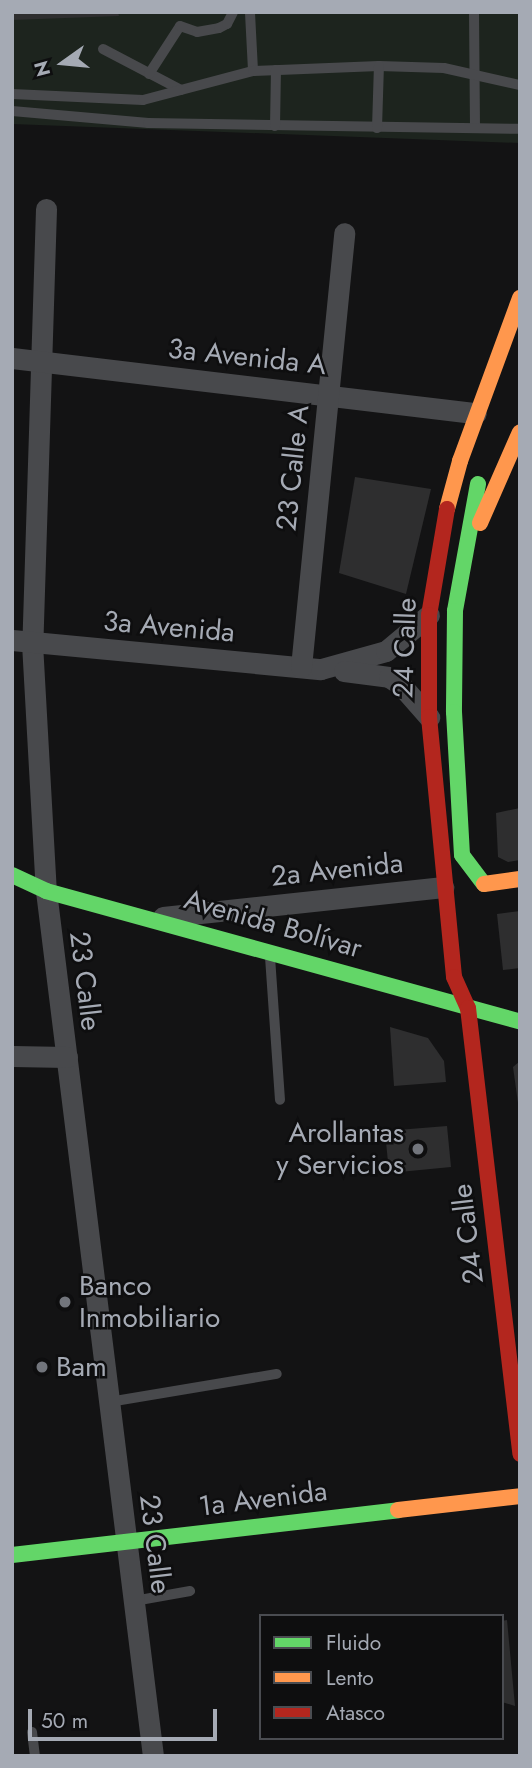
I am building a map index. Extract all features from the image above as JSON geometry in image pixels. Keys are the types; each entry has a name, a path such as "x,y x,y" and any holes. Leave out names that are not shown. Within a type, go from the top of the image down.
{"main road":[{"name":"24 Calle","path":"468,1008 454,977 443,887 429,717 429,615 442,529 476,413 520,298"},
{"name":"24 Calle","path":"459,575 520,432"},
{"name":"24 Calle","path":"482,467 459,575 454,652 462,855 484,884"},
{"path":"429,615 459,575"},
{"name":"Avenida Bolívar","path":"12,875 46,891 154,918 520,1022"},
{"path":"471,896 484,884 520,878"},
{"name":"24 Calle","path":"472,976 468,1008 520,1454"},
{"name":"1a Avenida","path":"12,1555 127,1541 207,1537 520,1496"}],"street":[{"name":"23 Calle","path":"47,209 41,362 22,641 46,891 153,1756"},
{"name":"23 Calle A","path":"311,668 328,394 344,233"},
{"name":"3a Avenida A","path":"12,358 476,413"},
{"name":"3a Avenida","path":"311,668 386,651 429,615"},
{"name":"3a Avenida","path":"22,641 389,677 401,685 429,717"},
{"name":"2a Avenida","path":"154,918 443,887"},
{"path":"12,1056 67,1057"}],"lane":[{"path":"149,75 180,26 197,32 219,28 227,24 233,12"},
{"path":"474,12 475,126"},
{"path":"250,13 253,71"},
{"path":"103,49 181,90"},
{"path":"377,128 379,66"},
{"path":"12,94 143,100 253,71 379,66 444,68 520,85"},
{"path":"275,126 276,70"},
{"path":"12,111 148,123 377,128 475,126 520,129"},
{"path":"269,950 280,1100"},
{"path":"502,1304 520,1302"},
{"path":"110,1402 277,1374"},
{"path":"134,1601 190,1591"},
{"path":"32,1732 35,1756"}],"shaded area":[{"path":"12,12 520,12 520,143 12,124"}],"building":[{"path":"12,12 118,12 119,16 12,20"},
{"path":"355,477 431,489 406,594 339,573"},
{"path":"520,808 520,860 508,862 498,857 496,813"},
{"path":"520,911 520,968 503,970 497,914"},
{"path":"390,1027 428,1038 444,1061 446,1082 394,1086"},
{"path":"520,1061 520,1103 518,1103 513,1067"},
{"name":"Arollantas y Servicios","path":"447,1126 451,1167 389,1173 385,1131"},
{"path":"507,1620 515,1706 504,1703 504,1621"}],"traffic: fast":[{"path":"478,484 455,611 454,712 462,855 484,884"},
{"path":"12,875 46,891 520,1022"},
{"path":"12,1555 398,1510"}],"traffic: slow":[{"path":"447,509 460,461 520,298"},
{"path":"480,523 520,432"},
{"path":"484,884 520,879"},
{"path":"398,1510 520,1496"}],"traffic: jam":[{"path":"447,509 429,615 429,717 454,977 468,1008"},
{"path":"468,1008 520,1454"}],"place":[{"name":"Arollantas y Servicios","path":"418,1149"},
{"name":"Banco Inmobiliario","path":"65,1302"},
{"name":"Bam","path":"42,1367"}]}
